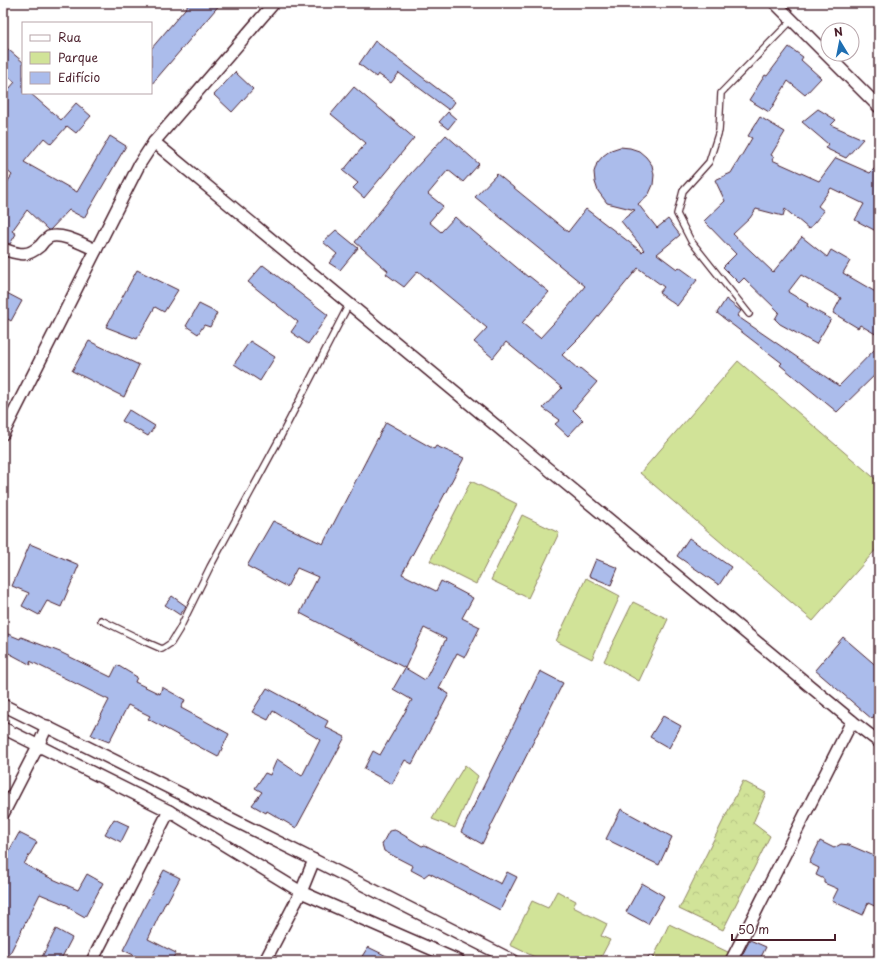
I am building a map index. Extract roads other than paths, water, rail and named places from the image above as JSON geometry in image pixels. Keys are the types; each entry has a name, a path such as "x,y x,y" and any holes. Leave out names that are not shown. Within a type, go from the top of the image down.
{"street":[{"path":"3,434 139,165 154,142 274,3"},
{"path":"775,3 879,107"},
{"path":"154,142 879,742"},
{"path":"3,249 16,253 27,254 34,251 49,238 59,236 96,250"},
{"path":"3,705 514,961"},
{"path":"732,961 852,721"},
{"path":"3,814 47,726"},
{"path":"3,728 168,811 301,892 459,961"},
{"path":"92,961 168,811"},
{"path":"265,961 301,892 314,860"}],"lane":[{"path":"750,314 691,241 677,214 683,192 709,162 719,131 721,93 792,20"},
{"path":"101,620 162,649 171,643 349,304"}]}
